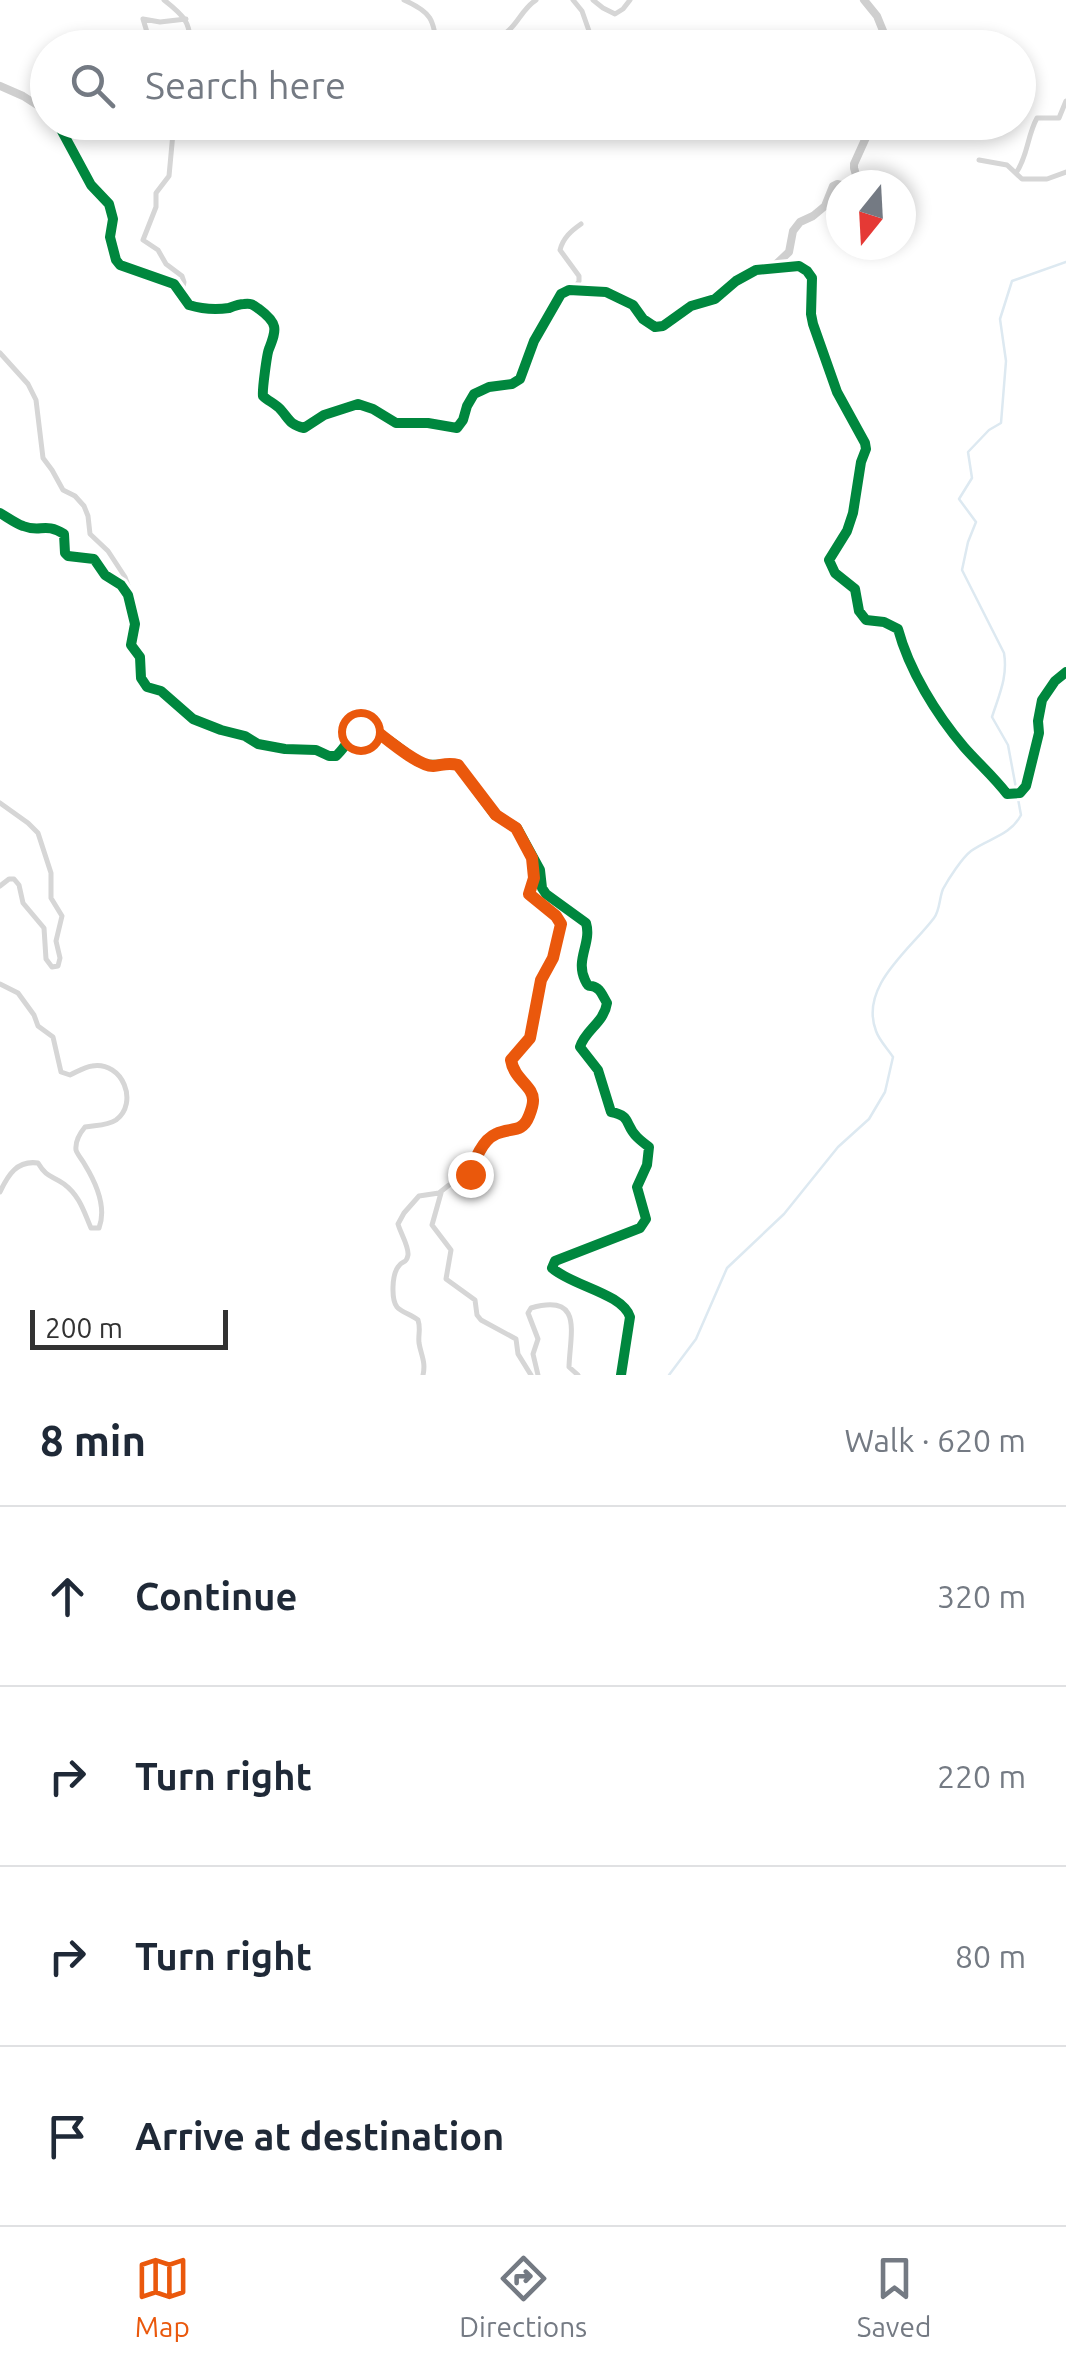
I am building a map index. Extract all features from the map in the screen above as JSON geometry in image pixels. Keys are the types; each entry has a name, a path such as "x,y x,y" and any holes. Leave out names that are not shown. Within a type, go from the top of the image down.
{"street":[{"path":"164,0 186,19 189,30"},
{"path":"404,0 424,10 432,19 434,30"},
{"path":"573,0 582,10 589,30"},
{"path":"593,0 615,14 624,10 630,0"},
{"path":"864,0 883,30"},
{"path":"510,30 532,1"},
{"path":"146,30 143,19 186,19"},
{"path":"0,86 30,102"},
{"path":"1036,120 1059,118 1066,102"},
{"path":"67,140 91,186 110,204 110,236 116,260 125,268 174,284 194,308 252,305 272,320 276,332 266,354 263,396 280,408 294,426 304,428 324,415 358,404 396,423 457,428 474,394 520,379 534,341 561,294 574,290 606,292 633,305 648,324 664,326 691,306 714,300 756,270 799,266 810,274 813,324 837,392 865,443 847,531 831,554 830,565 855,589 862,616 898,629 904,651 933,705 1007,794 1020,793 1026,786 1039,733 1042,700 1055,680 1066,672"},
{"path":"172,140 169,176 156,193 156,207 143,240 182,276 181,294"},
{"path":"855,170 865,140"},
{"path":"1016,173 1028,140"},
{"path":"978,160 1007,165 1022,178 1032,180 1066,172"},
{"path":"772,268 789,252 793,230 819,212 826,202"},
{"path":"574,290 578,276 560,247 580,224"},
{"path":"0,353 28,384 36,400 42,458 63,490 84,506 90,534 108,552 128,583 130,602"},
{"path":"0,512 23,526 60,531 65,539 65,553 94,559 105,575 124,589 135,624 131,645 140,657 146,687 161,692 193,720 245,736 258,744 316,750 330,756 339,753 360,731 376,731 429,766 450,762 458,765 496,815 516,828 540,870 546,894 586,923 588,938 580,961 585,982 598,989 607,1003 604,1016 584,1037 580,1048 598,1070 611,1112 627,1118 634,1134 650,1151 637,1188 646,1211 644,1225 630,1234 552,1265 554,1272 564,1279 591,1287 629,1311 621,1375"},
{"path":"0,804 38,833 51,874 51,898 62,916 56,941 58,966 52,968 47,962 44,928 22,903 19,885 9,879 0,886"},
{"path":"423,1375 419,1324 396,1304 396,1273 408,1254 398,1224 420,1196 439,1193 467,1178 482,1147 494,1134 519,1129 527,1122 533,1095 513,1071 511,1060 530,1038 541,980 553,958 561,924 529,894 534,878 532,858"},
{"path":"0,984 18,993 38,1026 50,1032 64,1075 95,1065 115,1070 124,1082 126,1101 119,1118 105,1125 84,1127 77,1140 76,1152 91,1176 101,1205 99,1228 91,1228 83,1205 66,1186 45,1175 38,1163 28,1162 10,1172 0,1192"},
{"path":"442,1190 432,1224 452,1253 446,1279 475,1300 482,1320 516,1339 518,1354 535,1375"},
{"path":"535,1375 533,1354 538,1339 528,1312 552,1304 565,1308 570,1316 570,1367 578,1375"}],"waterway":[{"path":"669,1375 696,1339 727,1268 784,1214 838,1147 869,1119 885,1092 893,1057 877,1034 873,1015 881,984 934,918 943,889 964,858 1005,832 1021,815 1008,745 992,717 1004,678 1004,653 962,570 976,522 959,499 972,478 968,452 1001,423 1006,361 1000,319 1012,281 1066,262"}],"cycle path":[{"path":"67,140 91,185 109,204 113,219 110,237 120,265 174,284 189,305 219,309 251,304 270,318 274,331 263,396 304,428 324,415 358,404 396,423 457,428 474,394 520,379 534,341 561,294 569,290 606,292 633,305 655,327 663,326 691,306 715,299 756,270 799,266 812,278 813,324 837,392 865,443 853,513 829,560 835,573 855,589 859,611 866,620 898,629 916,676 943,720 1007,794 1020,793 1026,786 1039,733 1042,700 1066,672"},
{"path":"0,513 23,526 64,534 68,556 94,559 105,575 121,585 128,595 135,624 131,645 140,657 141,678 147,687 161,691 193,719 258,744 336,756 355,734 365,730 381,735 424,764 458,765 495,815 517,828 540,870 546,894 586,923 582,972 588,985 599,990 607,1003 580,1047 598,1070 611,1112 625,1118 649,1147 647,1165 637,1187 646,1219 640,1228 555,1261 552,1268 625,1309 630,1317 621,1375"}],"route":[{"path":"360,731 376,731 429,766 450,762 458,765 496,815 516,828 532,858 534,878 529,894 561,924 553,958 541,980 530,1038 511,1060 513,1071 533,1095 527,1122 519,1129 494,1134 482,1147 470,1174"}]}
